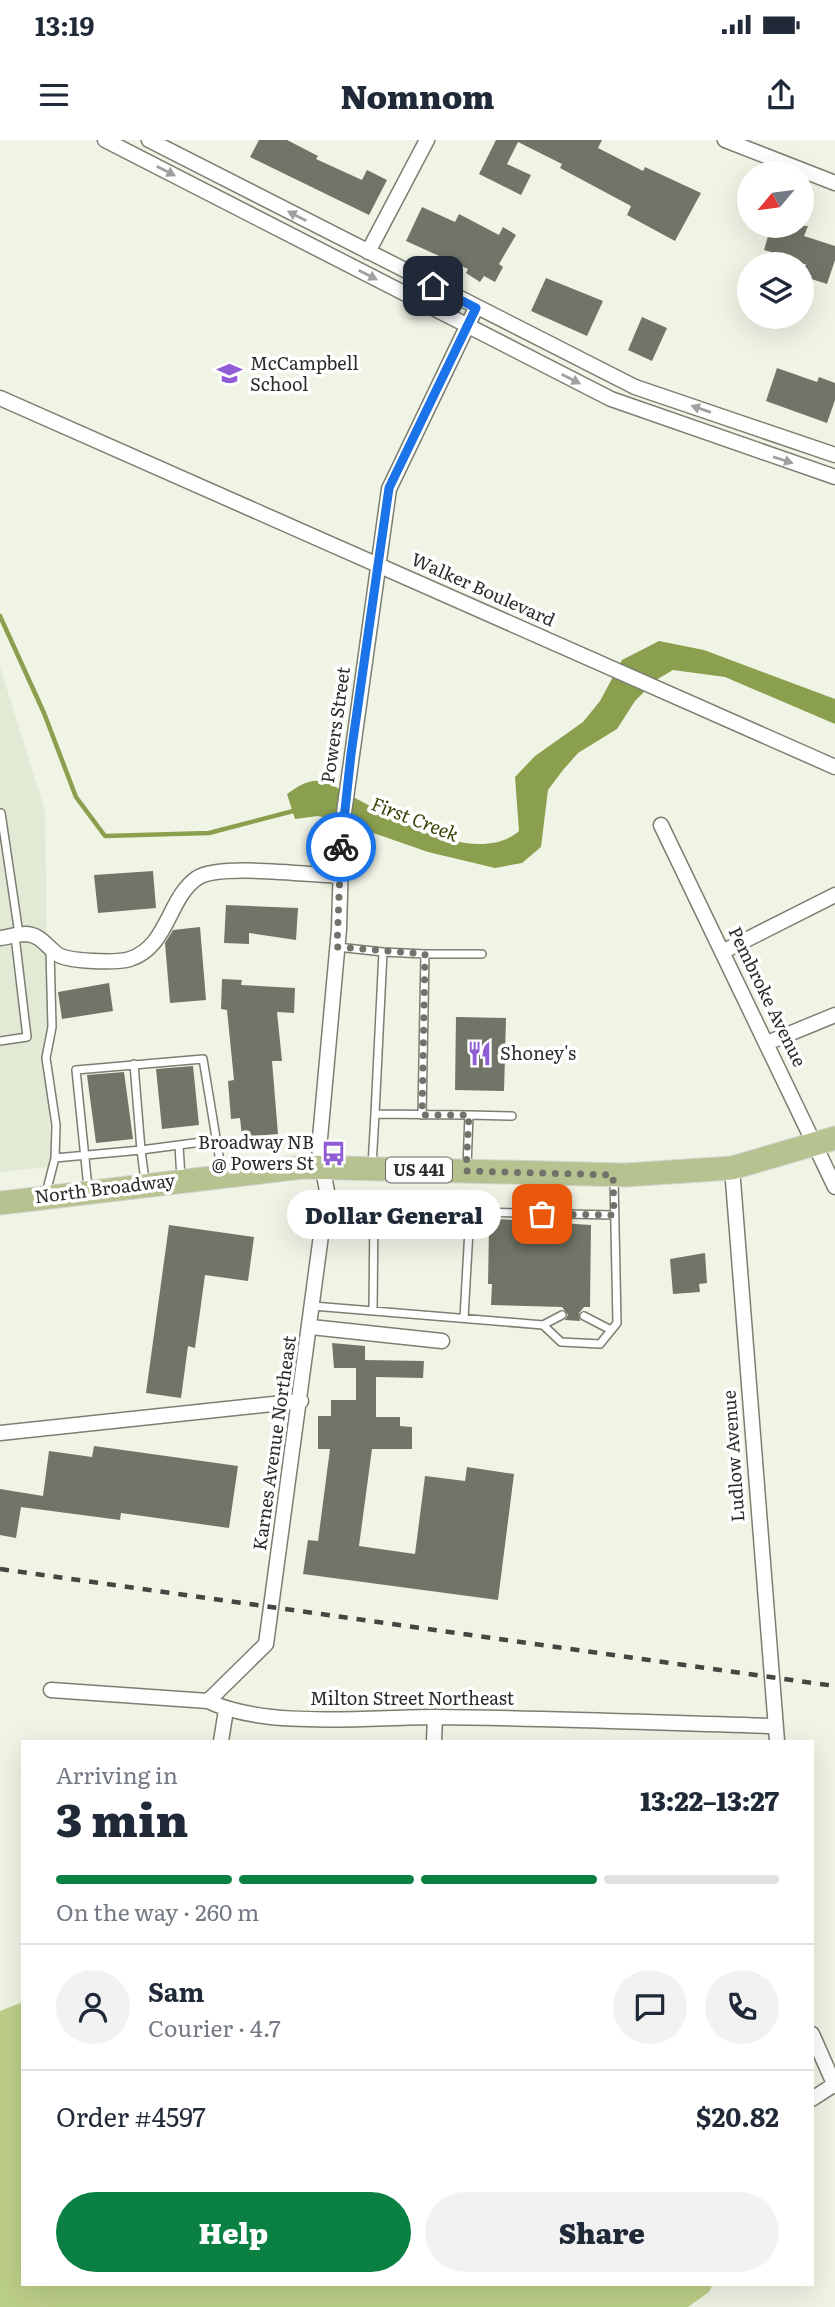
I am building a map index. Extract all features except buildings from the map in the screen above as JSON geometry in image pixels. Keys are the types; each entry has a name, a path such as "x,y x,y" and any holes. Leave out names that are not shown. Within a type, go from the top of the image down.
{"main road":[{"name":"North Broadway","path":"0,1203 222,1174 324,1167 613,1175 732,1168 825,1141"}],"street":[{"path":"105,140 611,399 835,477"},
{"path":"149,140 635,387 835,455"},
{"path":"368,252 427,140"},
{"path":"725,140 835,183"},
{"name":"Powers Street","path":"324,1167 319,1149 337,947 342,827 389,488 476,308"},
{"name":"Walker Boulevard","path":"0,398 835,767"},
{"name":"Pembroke Avenue","path":"661,825 767,1043 825,1141 835,1187"},
{"path":"0,938 17,935 41,938 58,956 80,959 130,958 153,944 184,892 198,878 221,870 340,876"},
{"path":"724,951 835,895"},
{"path":"767,1043 835,1015"},
{"name":"Karnes Avenue Northeast","path":"208,1701 266,1644 311,1327 327,1191 324,1167"},
{"name":"Ludlow Avenue","path":"732,1168 777,1740"},
{"path":"311,1327 442,1341"},
{"path":"0,1433 301,1401"},
{"name":"Milton Street Northeast","path":"51,1690 208,1701 226,1710 308,1719 435,1717 775,1726"},
{"path":"221,1740 226,1710"},
{"path":"433,1740 435,1717"},
{"path":"814,2039 834,2084 814,2098"}],"lane":[{"path":"0,807 27,1037 0,1041"},
{"path":"337,947 383,952 482,954"},
{"path":"45,1197 55,1158 56,1125 46,1058 52,1027 50,948"},
{"path":"372,1169 383,952"},
{"path":"422,1115 425,954"},
{"path":"88,1191 76,1070 203,1059 222,1174"},
{"path":"134,1064 146,1184"},
{"path":"375,1114 512,1116"},
{"path":"466,1171 469,1115"},
{"path":"55,1158 217,1140"},
{"path":"179,1145 181,1179"},
{"path":"543,1325 561,1342 600,1344 617,1323 613,1175"},
{"path":"373,1311 374,1210 614,1215"},
{"path":"464,1318 470,1212"},
{"path":"313,1306 543,1325 562,1315"},
{"path":"584,1316 611,1330"}],"shaded area":[{"name":"First Creek","path":"659,641 704,650 835,699 835,724 725,677 673,670 656,680 635,701 617,729 578,753 548,790 541,847 522,863 495,868 428,852 336,820 318,816 295,819 287,794 307,782 321,781 392,817 437,836 482,844 502,841 519,831 515,777 535,756 583,722 600,701 622,660"},
{"path":"0,667 45,811 50,1167 0,1172"},
{"path":"21,2003 21,2286 712,2286 709,2292 688,2307 0,2307 0,2011"}],"waterway":[{"name":"First Creek","path":"0,616 44,713 76,797 105,836 209,833 297,810"}],"railway":[{"path":"0,1569 835,1686"}],"way so far":[{"path":"341,847 337,947 425,954 422,1115 469,1115 466,1171 613,1175 614,1215 542,1214"}],"place":[{"name":"McCampbell School","path":"230,374"},
{"name":"Shoney's","path":"480,1054"},
{"name":"Broadway NB @ Powers St","path":"334,1153"},
{"name":"Dollar General","path":"542,1214"}],"route":[{"path":"341,847 346,787 380,564 385,503 389,488 476,308 433,286"}]}
